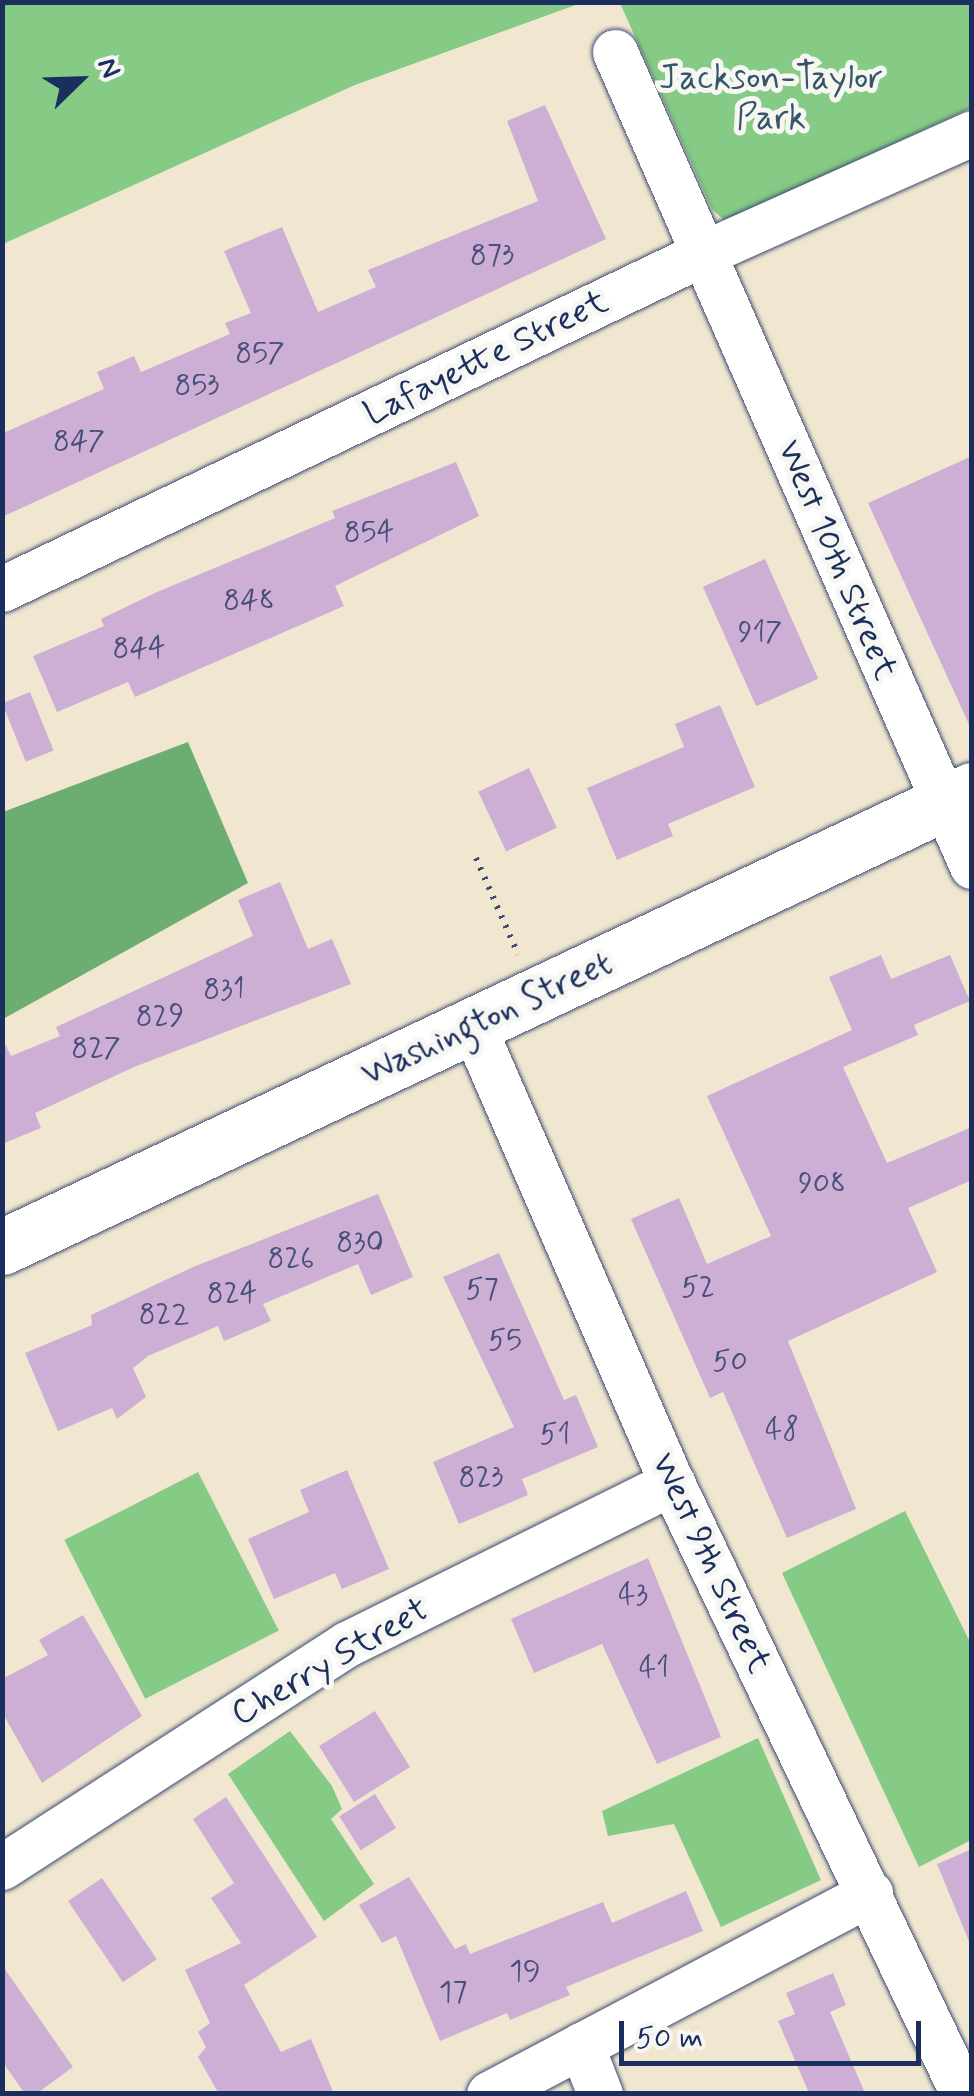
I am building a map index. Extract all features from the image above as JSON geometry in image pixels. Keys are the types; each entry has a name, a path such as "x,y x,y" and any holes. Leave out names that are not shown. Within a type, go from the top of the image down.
{"main road":[{"name":"Washington Street","path":"2,1247 957,797"}],"street":[{"name":"West 10th Street","path":"615,52 957,797 972,866"},
{"name":"Lafayette Street","path":"2,589 704,253 972,133"},
{"name":"West 9th Street","path":"473,1026 672,1483 964,2094"},
{"name":"Cherry Street","path":"2,1866 346,1644 672,1483"},
{"path":"488,2094 870,1893"},
{"path":"581,2046 600,2094"}],"path":[{"path":"476,858 536,996"}],"green space":[{"path":"2,3 581,3 355,85 3,244"},
{"name":"Jackson-Taylor Park","path":"620,3 971,3 971,108 725,221 712,209"},
{"path":"188,742 248,883 3,1019 3,812"},
{"path":"198,1472 279,1631 145,1699 64,1540"},
{"path":"905,1511 972,1646 971,1840 919,1867 782,1573"},
{"path":"290,1731 332,1786 342,1809 331,1819 374,1884 324,1921 228,1774"},
{"path":"758,1738 821,1880 721,1927 674,1824 608,1836 602,1811"}],"building":[{"path":"545,105 606,239 2,517 3,433 104,389 97,372 134,356 141,372 230,334 225,323 251,313 224,251 282,227 318,312 376,287 368,270 538,201 507,121"},
{"path":"972,456 972,731 868,503"},
{"path":"456,462 479,516 335,586 344,606 135,697 128,682 57,712 33,656 104,626 101,619 157,592 335,518 332,511"},
{"path":"765,559 818,679 756,706 703,587"},
{"path":"30,692 54,750 26,762 2,703"},
{"path":"720,705 755,787 668,824 673,836 617,860 587,788 684,747 675,724"},
{"path":"529,768 557,828 506,851 478,792"},
{"path":"280,882 308,949 332,939 351,984 134,1067 35,1113 41,1128 2,1144 2,1038 11,1056 60,1036 56,1027 253,936 238,900"},
{"path":"881,955 891,979 950,955 970,1001 914,1025 918,1035 843,1067 887,1163 972,1127 972,1180 908,1208 937,1272 788,1341 856,1509 787,1538 723,1392 710,1398 631,1219 679,1198 707,1264 771,1236 707,1096 852,1030 829,977"},
{"path":"378,1194 413,1277 371,1295 358,1264 263,1304 271,1321 224,1341 218,1326 148,1356 133,1368 146,1397 117,1419 112,1408 58,1431 25,1353 92,1325 91,1315 193,1267"},
{"path":"499,1253 564,1400 576,1395 598,1447 522,1479 528,1495 459,1524 433,1462 514,1427 443,1277"},
{"path":"347,1470 389,1569 342,1589 335,1573 274,1599 248,1539 309,1512 300,1490"},
{"path":"648,1558 721,1737 657,1764 602,1644 534,1673 511,1619"},
{"path":"83,1615 142,1716 42,1783 2,1712 2,1679 48,1655 39,1640"},
{"path":"375,1711 410,1767 354,1802 319,1746"},
{"path":"375,1794 396,1828 361,1850 339,1816"},
{"path":"226,1797 317,1937 244,1985 281,2052 311,2039 334,2094 219,2094 198,2057 206,2047 198,2032 210,2023 185,1970 241,1943 211,1898 234,1883 193,1819"},
{"path":"972,1849 972,1946 971,1946 937,1864"},
{"path":"409,1877 455,1949 466,1944 470,1954 603,1902 612,1923 686,1891 703,1931 566,1987 570,1995 510,2020 507,2013 440,2041 396,1936 382,1943 359,1905"},
{"path":"102,1878 157,1959 123,1982 68,1901"},
{"path":"2,1965 73,2067 36,2094 25,2094 2,2061"},
{"path":"833,1973 846,2005 830,2012 865,2093 809,2093 778,2021 795,2014 786,1993"}]}
